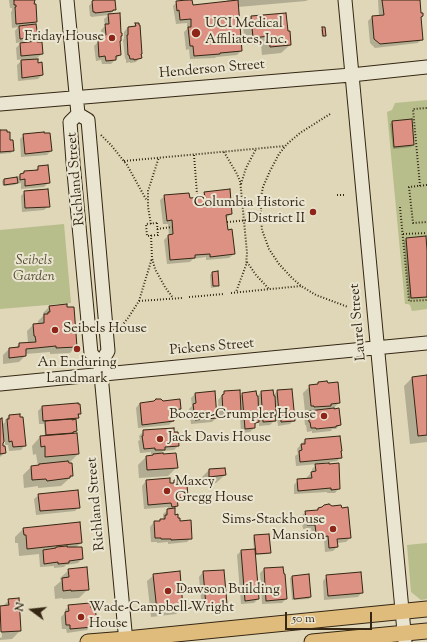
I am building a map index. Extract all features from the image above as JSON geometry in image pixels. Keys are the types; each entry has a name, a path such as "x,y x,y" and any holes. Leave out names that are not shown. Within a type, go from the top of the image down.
{"main road":[{"path":"88,642 126,641 427,609"},
{"path":"312,642 405,638 427,631"}],"street":[{"name":"Richland Street","path":"67,0 78,114"},
{"name":"Laurel Street","path":"345,0 405,638"},
{"name":"Henderson Street","path":"0,104 352,75 427,67"},
{"name":"Richland Street","path":"78,114 88,120 108,351 101,369 126,641"},
{"name":"Richland Street","path":"78,114 70,122 90,353 101,369"},
{"path":"76,189 94,187"},
{"path":"84,285 102,283"},
{"name":"Pickens Street","path":"0,384 101,369 427,343"}],"path":[{"path":"420,186 413,109 427,108"},
{"path":"330,114 300,133 285,146 279,154 263,187 261,197 262,230 265,240 274,257 288,275 316,295 348,307"},
{"path":"100,134 124,160 147,201"},
{"path":"124,160 285,146"},
{"path":"240,185 256,149"},
{"path":"224,152 237,174 240,185 247,253 245,269 236,292"},
{"path":"194,155 197,194"},
{"path":"151,224 147,201 148,191 159,157"},
{"path":"427,185 409,187 412,224 427,222"},
{"path":"337,195 346,195"},
{"path":"400,207 409,301 427,300"},
{"path":"227,222 261,219"},
{"path":"157,223 158,235 147,236 146,224 151,224 157,223"},
{"path":"157,229 172,227"},
{"path":"403,234 427,233"},
{"path":"151,235 152,258 158,275 173,298"},
{"path":"120,328 138,301 152,258"},
{"path":"246,261 269,289"},
{"path":"232,293 302,286"},
{"path":"189,297 224,294"},
{"path":"138,301 182,298"}],"green space":[{"path":"427,100 427,309 412,311 410,305 405,304 387,112 392,110 395,103"},
{"name":"Seibels Garden","path":"64,224 71,303 0,309 0,230"},
{"path":"427,543 427,599 421,600 411,592 407,545"}],"building":[{"path":"14,0 35,0 34,4 36,4 37,22 16,24 16,5 14,5"},
{"path":"115,0 116,10 95,13 93,12 92,1"},
{"path":"192,0 193,5 238,0 242,51 194,56 193,46 190,46 188,27 191,27 191,19 180,20 179,10 177,11 176,1"},
{"path":"382,0 420,0 421,13 423,13 423,16 421,17 423,40 380,44 374,39 372,16 384,15"},
{"name":"Friday House","path":"120,13 122,33 120,41 121,55 116,56 116,60 106,61 105,56 99,57 98,41 103,40 103,36 106,35 105,24 109,24 108,14"},
{"path":"286,13 291,45 270,47 269,36 253,38 251,16"},
{"path":"135,23 139,23 140,25 142,58 134,60 130,59 128,55 127,35 128,27 136,26"},
{"path":"36,24 38,37 20,39 19,26"},
{"path":"322,27 325,27 326,36 323,36"},
{"path":"37,41 42,42 43,54 21,56 20,43"},
{"path":"38,59 38,63 42,62 43,75 22,78 21,60"},
{"path":"412,119 414,145 394,147 392,121"},
{"path":"0,130 7,130 7,132 10,132 10,140 13,140 14,151 0,152"},
{"path":"44,132 50,133 52,151 25,154 23,134"},
{"path":"48,165 50,183 25,186 25,179 20,180 20,174 24,173 24,171 38,170 38,166"},
{"path":"17,177 18,183 4,185 4,179"},
{"path":"48,189 50,207 25,208 24,191"},
{"path":"230,189 232,214 226,215 228,230 232,229 235,254 210,257 210,254 195,255 195,258 170,260 168,235 173,234 172,220 167,221 164,195 189,193 190,198 205,197 204,192"},
{"path":"426,236 427,297 411,298 406,238"},
{"path":"218,271 219,286 213,286 212,272"},
{"name":"Seibels House","path":"67,304 67,307 74,307 77,347 56,348 56,346 26,349 26,356 9,358 9,348 19,347 19,343 36,342 33,324 44,323 44,314 48,314 48,312 50,312 49,306"},
{"path":"427,375 427,435 418,436 412,377"},
{"path":"327,381 328,383 338,382 340,403 331,404 331,406 311,406 309,385"},
{"path":"292,389 295,421 281,422 277,390"},
{"path":"240,390 241,416 225,415 225,412 223,412 222,395 224,394 224,391"},
{"path":"273,390 275,396 276,421 263,422 261,391"},
{"path":"215,391 217,418 195,420 193,404 196,403 195,393"},
{"path":"256,391 258,396 259,422 255,423 255,428 245,429 242,393"},
{"path":"156,399 161,399 163,401 180,399 181,409 173,410 174,421 142,425 140,403 154,401"},
{"path":"80,404 81,414 78,414 79,418 43,421 42,406"},
{"name":"Boozer-Crumpler House","path":"339,408 341,425 316,429 311,428 308,411"},
{"path":"20,414 20,417 23,417 26,446 13,447 12,441 9,442 7,419 9,419 9,415"},
{"path":"2,418 3,446 5,446 6,453 0,454 0,419"},
{"path":"76,419 77,431 73,433 46,435 45,421"},
{"name":"Jack Davis House","path":"174,428 174,432 178,432 179,446 165,447 165,450 155,450 155,448 144,449 142,436 143,430"},
{"path":"77,433 79,454 45,457 45,446 41,447 40,436"},
{"path":"340,436 342,458 300,462 299,451 302,450 301,444 305,444 305,439"},
{"path":"163,453 176,453 178,468 147,470 146,456"},
{"path":"68,461 69,463 72,463 73,476 70,476 70,478 47,481 46,479 32,480 31,466"},
{"path":"339,463 340,489 331,490 331,488 298,491 297,479 312,478 311,472 316,471 315,464"},
{"path":"225,468 226,475 209,477 209,469"},
{"name":"Maxcy Gregg House","path":"170,478 170,483 174,483 174,480 179,480 179,486 187,485 188,496 177,498 178,506 172,507 171,503 148,505 146,480"},
{"path":"78,490 80,508 40,511 38,494"},
{"name":"Sims-Stackhouse Mansion","path":"329,504 332,506 341,505 342,508 348,507 351,538 337,539 338,547 329,548 328,536 321,537 320,532 316,533 315,525 307,525 305,511 318,510 318,508"},
{"path":"175,508 175,515 178,514 180,521 191,520 192,539 171,540 155,538 154,521 165,519 167,509"},
{"path":"80,522 82,543 27,549 26,535 24,535 23,528"},
{"path":"269,534 271,553 256,554 254,535"},
{"path":"67,546 82,547 83,559 69,561 69,563 58,564 58,562 44,564 43,550"},
{"path":"255,549 259,599 245,601 241,550"},
{"path":"87,567 89,590 63,591 62,578 69,577 68,569"},
{"path":"283,567 287,599 266,601 264,568"},
{"path":"224,570 227,604 206,606 203,571"},
{"name":"Dawson Building","path":"180,571 183,608 157,611 153,574"},
{"path":"361,572 363,593 328,596 326,575"},
{"path":"309,574 311,597 294,599 292,576"},
{"path":"19,598 21,631 1,632 0,606 9,605 8,599"},
{"name":"Wade-Campbell-Wright House","path":"90,603 91,608 95,608 97,622 92,622 93,627 70,629 70,625 66,625 65,612 69,611 68,605"}],"place":[{"name":"UCI Medical Affiliates, Inc.","path":"196,33"},
{"name":"Friday House","path":"112,38"},
{"name":"Columbia Historic District II","path":"313,212"},
{"name":"Seibels House","path":"55,330"},
{"name":"An Enduring Landmark","path":"77,349"},
{"name":"Boozer-Crumpler House","path":"324,416"},
{"name":"Jack Davis House","path":"160,439"},
{"name":"Maxcy Gregg House","path":"167,491"},
{"name":"Sims-Stackhouse Mansion","path":"333,529"},
{"name":"Dawson Building","path":"168,591"},
{"name":"Wade-Campbell-Wright House","path":"81,617"}]}
